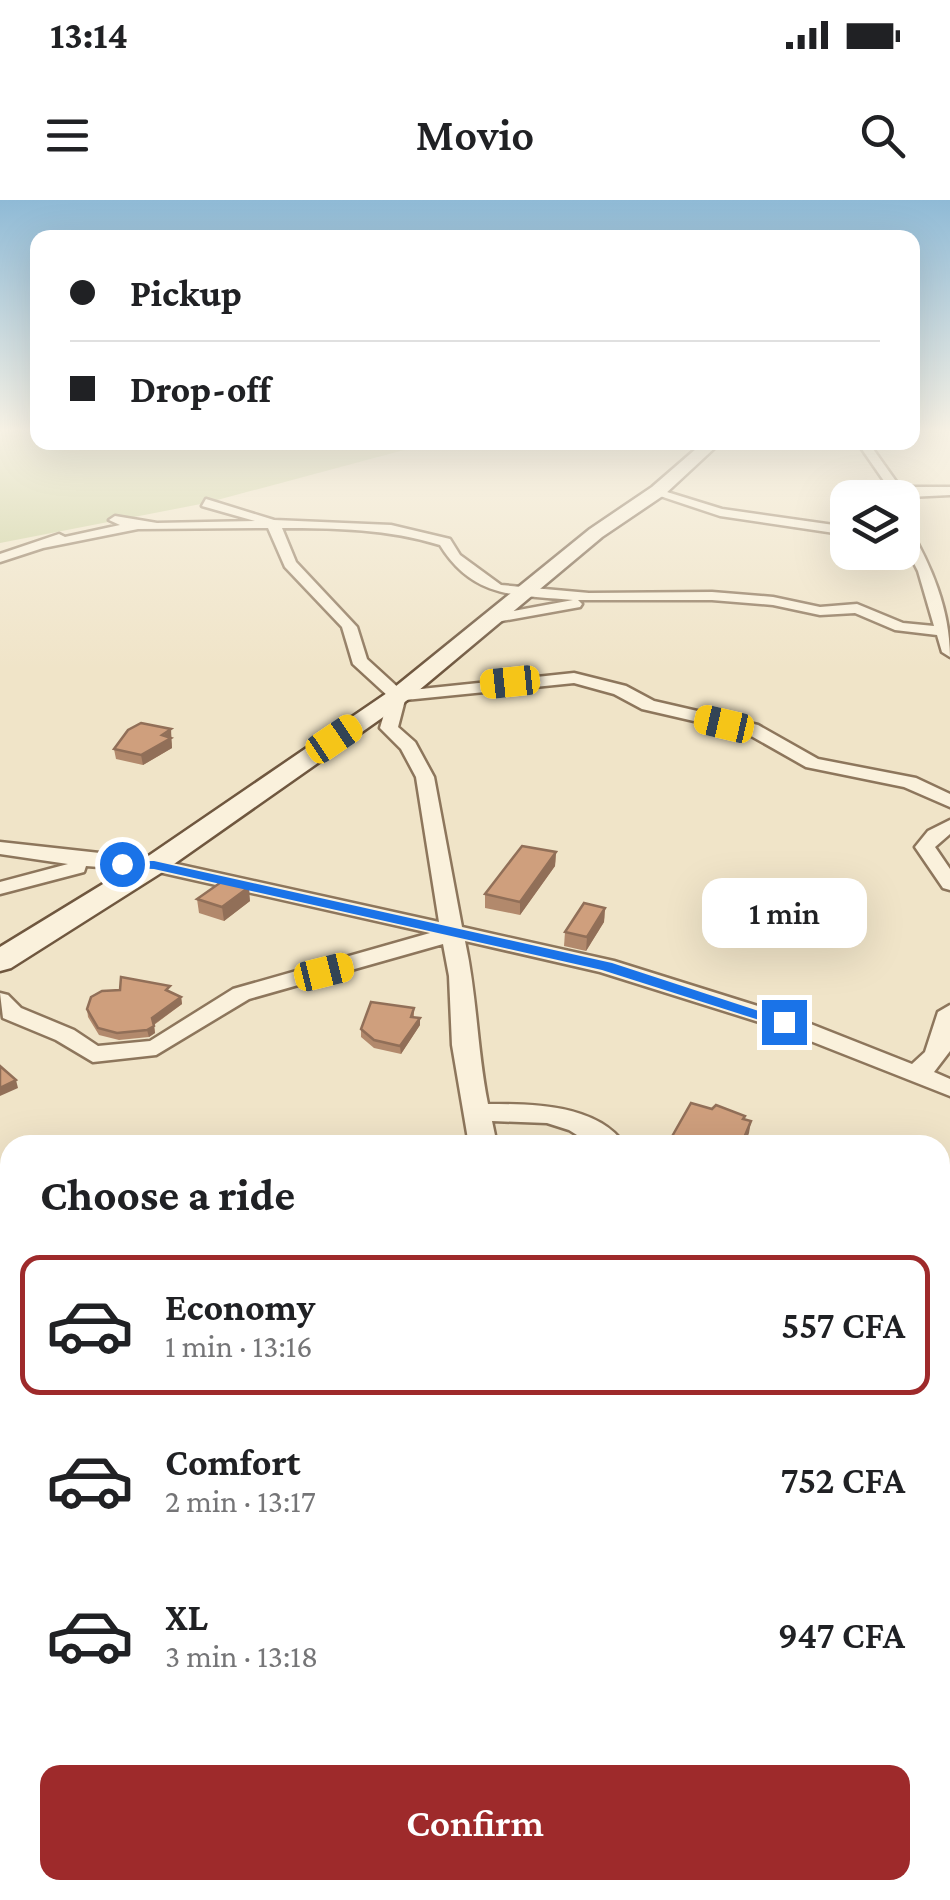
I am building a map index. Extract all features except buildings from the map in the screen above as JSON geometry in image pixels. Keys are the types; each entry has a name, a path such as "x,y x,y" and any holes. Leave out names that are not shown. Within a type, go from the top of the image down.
{"street":[{"path":"236,510 272,524 282,535 284,556 292,568 338,609 356,633 359,661 398,696 574,678 620,690 648,704 752,729 812,763 909,782 950,800"},
{"path":"0,960 154,865 398,696 596,533 629,510"},
{"path":"715,510 830,528"},
{"path":"115,520 135,526"},
{"path":"0,558 135,526 272,524 378,528 444,542 454,558 496,589 589,598 712,596 773,601 820,612 857,608 900,627 943,631"},
{"path":"48,544 70,529"},
{"path":"920,568 934,597 950,652"},
{"path":"934,597 937,586 950,582"},
{"path":"491,619 550,610 589,598"},
{"path":"398,696 389,728 409,746 425,777 434,846 454,934 481,1135"},
{"path":"950,826 926,846 950,884"},
{"path":"0,848 106,863 154,865 606,966 784,1022 950,1088"},
{"path":"0,888 106,863"},
{"path":"0,1000 12,1014 65,1035 93,1054 156,1048 241,994 454,934"},
{"path":"919,1077 925,1063 936,1056 950,1012"},
{"path":"475,1112 544,1114 588,1125 600,1135"}],"green space":[{"path":"0,510 168,510 0,543"}],"route":[{"path":"122,864 154,865 606,966 784,1022"}]}
